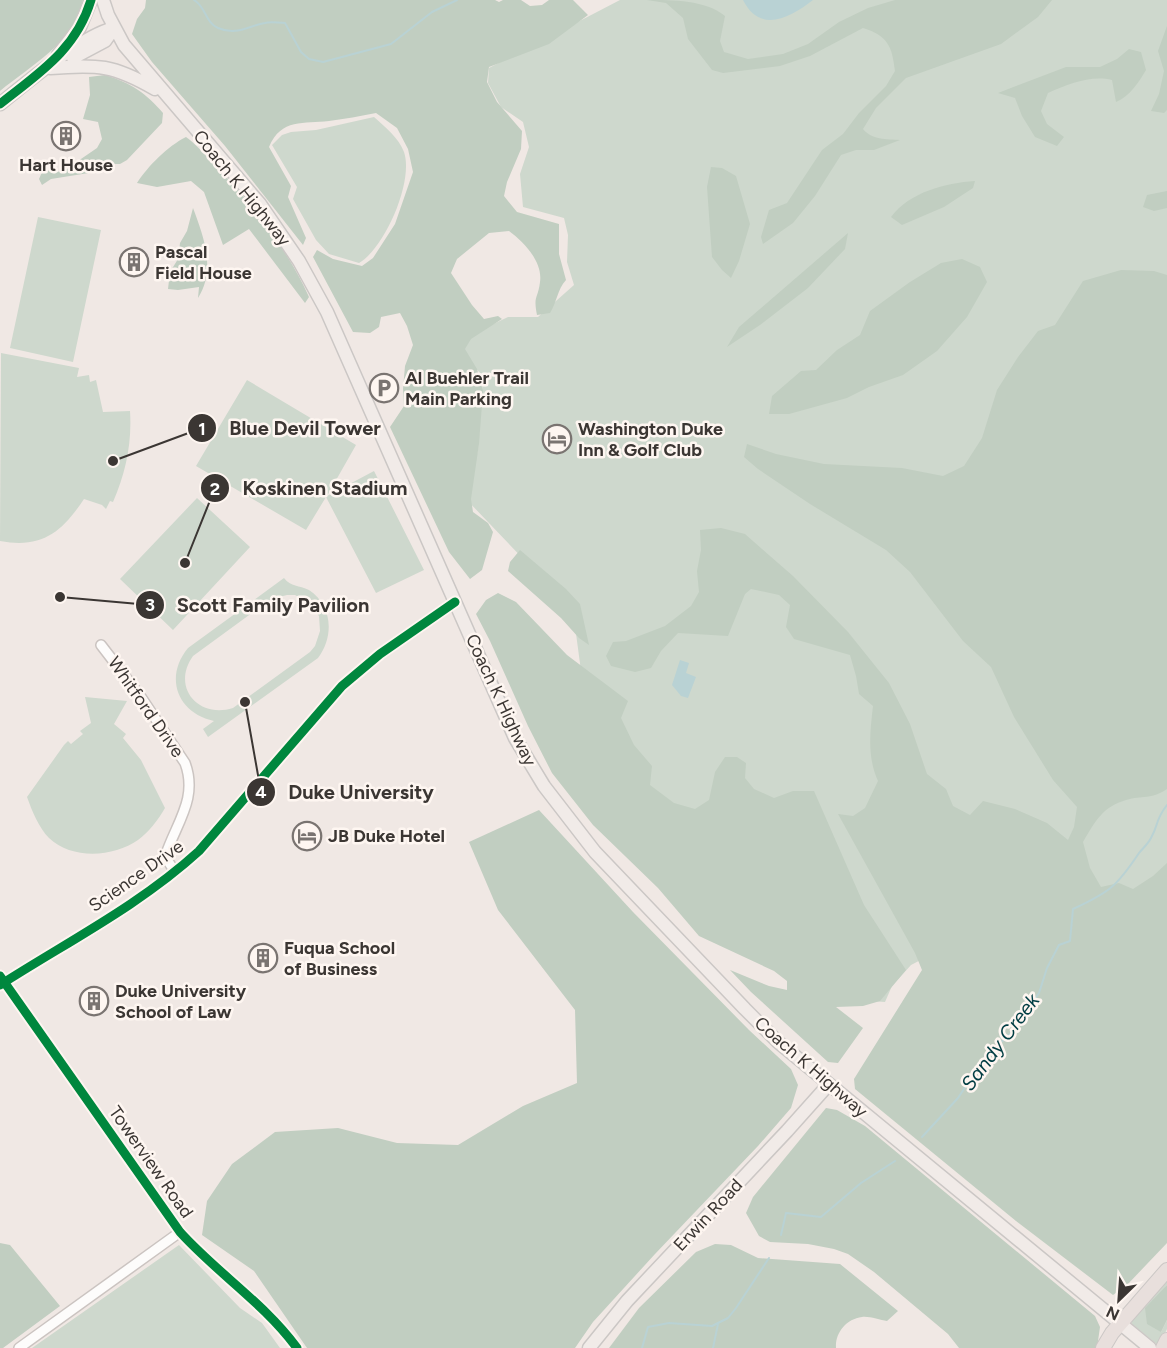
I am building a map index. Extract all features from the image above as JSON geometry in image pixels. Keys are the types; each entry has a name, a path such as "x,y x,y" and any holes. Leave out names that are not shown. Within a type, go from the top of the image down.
{"highway":[{"path":"1103,1348 1120,1324 1167,1270"},
{"path":"1163,1348 1167,1340"}],"main road":[{"path":"48,68 80,27 91,0"},
{"name":"Coach K Highway","path":"103,0 114,28 124,45 260,204 306,272 327,312 515,738 566,817 602,860 778,1042 1150,1348"},
{"path":"0,104 48,68 105,41 114,28"},
{"path":"48,68 84,65 108,68 130,74 166,95"},
{"name":"Erwin Road","path":"589,1348 627,1301 829,1084"}],"street":[{"name":"Science Drive","path":"1,981 153,889 175,872 199,851 342,686 380,654 455,602"},
{"name":"Whitford Drive","path":"101,645 141,697 185,763 189,773 190,794 182,820 166,854 175,872"},
{"name":"Towerview Road","path":"1,981 180,1232 207,1261 255,1302 297,1348"},
{"path":"19,1348 180,1232"}],"shaded area":[{"path":"620,0 1167,0 1167,869 1136,892 967,936 911,965 892,986 885,1002 857,1000 659,837 583,686 573,611 466,499 478,450 483,376 452,344 508,317 538,317 574,285 567,262 568,235 564,218 523,207 520,174 529,147 523,122 501,107 488,83 489,68"},
{"path":"374,117 402,147 406,164 405,179 395,213 387,229 369,255 359,263 329,254 316,240 293,199 297,187 272,145 282,135 291,132 316,130"},
{"path":"38,217 101,230 73,362 10,348"},
{"path":"1,353 79,368 77,377 89,375 90,382 96,380 103,412 130,411 127,457 113,502 110,501 106,509 102,505 84,499 59,529 39,540 28,542 0,541"},
{"path":"247,380 356,445 327,496 374,471 424,570 376,593 326,497 306,530 196,466"},
{"path":"197,498 250,547 173,630 120,579"},
{"path":"284,578 292,584 309,590 323,604 327,613 329,631 327,641 318,658 208,737 203,729 214,721 201,717 191,710 183,702 178,692 177,671 188,648","holes":["295,595 308,602 319,616 320,631 315,646 310,652 233,708 220,710 199,705 187,689 185,679 193,656 271,599"]},
{"path":"85,697 127,701 114,724 126,734 123,738 141,760 165,808 138,840 128,846 105,853 81,853 58,845 42,829 27,797 64,745 68,741 71,744 83,734 80,731 91,723"},
{"path":"179,1245 240,1308 262,1323 280,1348 32,1348"},
{"path":"1167,1275 1167,1285 1163,1290 1161,1332 1167,1320 1167,1329 1159,1346 1131,1321"}],"green space":[{"path":"0,0 83,0 78,15 61,41 0,91"},
{"path":"146,0 495,0 499,2 521,0 530,6 542,5 549,0 573,0 588,15 549,44 489,67 487,82 497,102 522,131 521,149 507,182 504,196 517,212 559,224 559,254 566,280 550,313 537,315 539,267 521,241 509,231 489,233 457,259 451,273 484,319 498,316 502,319 471,339 465,349 477,369 483,391 479,444 471,499 473,512 488,523 493,532 482,570 470,579 449,552 390,427 404,406 405,366 413,345 407,326 400,313 381,317 379,327 370,333 353,332 313,257 317,250 333,259 362,266 373,258 395,224 413,172 408,149 397,128 376,113 294,124 280,131 274,138 269,147 291,186 288,197 306,238 303,245 225,146 152,62 132,34 137,19 145,8"},
{"path":"647,0 689,2 717,11 725,16 720,41 724,52 748,59 783,54 808,44 839,22 868,8 895,0 1052,0 1038,17 1001,44 906,78 876,108 863,129 875,137 900,140 874,150 856,150 841,155 815,196 793,223 763,244 761,237 769,210 787,203 822,150 843,134 859,113 886,86 895,71 890,49 878,35 863,28 810,56 780,66 723,73 712,70 688,39 683,18 666,3"},
{"path":"1167,26 1167,110 1164,113 1151,111 1159,94 1164,71 1158,51"},
{"path":"1129,49 1141,52 1146,70 1134,88 1116,102 1112,80 1080,81 1048,93 1041,111 1047,124 1064,137 1057,146 1035,137 1022,116 1015,98 998,93 1066,67 1100,67 1117,59"},
{"path":"105,75 130,85 144,94 163,113 162,123 127,160 120,164 109,164 95,172 51,179 42,185 39,179 43,170 62,172 97,148 102,139 98,122 83,119 90,95 89,77"},
{"path":"186,137 227,178 267,226 290,261 309,297 305,303 249,229 223,245 204,192 191,181 157,187 137,183 159,157"},
{"path":"711,167 722,168 736,176 750,224 739,261 731,278 712,257 707,187"},
{"path":"975,181 973,188 944,207 902,225 891,217 908,201 929,190"},
{"path":"1167,191 1167,208 1154,211 1143,207 1147,195"},
{"path":"193,208 204,242 207,265 203,287 198,298 199,287 168,289 170,272 178,259 180,243 187,231"},
{"path":"848,233 845,249 808,288 727,347 739,327"},
{"path":"962,259 980,267 987,282 967,317 937,351 903,375 869,387 847,398 789,414 769,414 772,396 801,371 816,370 837,350 860,335 870,311 941,263"},
{"path":"1121,270 1154,271 1167,275 1167,789 1156,795 1126,800 1111,807 1100,816 1083,842 1090,868 1101,887 1119,883 1133,889 1153,876 1167,863 1167,1243 1127,1285 1113,1295 1016,1221 855,1089 854,1079 922,970 915,953 838,814 853,816 865,808 878,781 871,754 873,706 859,694 850,655 794,639 786,627 790,605 779,595 751,589 745,594 728,636 678,633 661,651 651,668 635,672 611,666 606,656 613,642 626,641 665,626 691,606 699,592 697,571 701,550 700,530 721,528 745,534 793,576 848,632 889,683 910,724 927,774 946,789 953,806 970,815 983,801 1015,809 1047,823 1068,840 1074,827 1077,807 1053,780 1014,717 991,667 963,641 910,572 886,550 810,504 744,457 747,444 776,454 824,464 902,468 943,476 964,466 982,438 997,390 1038,331 1055,325 1083,281"},
{"path":"520,550 580,604 589,645 508,571 510,562"},
{"path":"498,593 516,602 567,655 628,701 621,718 634,745 652,766 650,785 674,803 695,809 709,800 715,772 725,757 737,757 746,763 745,778 754,789 774,798 793,791 814,791 864,905 906,970 880,1001 863,1006 836,1007 863,1028 838,1063 828,1062 730,970 769,986 787,990 787,981 774,971 699,936 658,888 593,825 552,773 476,614 486,600"},
{"path":"539,810 633,912 749,1030 791,1069 798,1085 791,1108 593,1322 575,1348 307,1348 254,1271 202,1235 207,1201 232,1164 275,1132 338,1128 397,1143 458,1145 523,1106 577,1083 575,1010 498,910 469,842"},
{"path":"826,1108 837,1110 865,1126 1095,1316 1100,1327 1097,1348 959,1348 948,1334 874,1272 848,1254 808,1244 770,1242 759,1236 746,1213 753,1197"},
{"path":"0,1243 10,1245 60,1306 3,1348 0,1348"},
{"path":"715,1244 731,1245 758,1258 840,1264 898,1311 887,1321 865,1317 856,1318 846,1324 840,1332 836,1348 609,1348 639,1308 696,1252"},
{"path":"1167,1285 1167,1320 1161,1332 1147,1324 1145,1308"}],"water":[{"path":"743,0 813,0 785,17 767,20 758,17"},
{"path":"680,660 689,663 686,673 696,677 688,698 681,696 672,685"}],"waterway":[{"path":"194,0 214,25 224,30 236,31 267,22 285,23 301,52 309,59 323,62 391,44 432,12 457,0"},
{"name":"Sandy Creek","path":"922,1137 958,1098 985,1057 1014,1030 1039,993 1047,968 1059,945 1070,941 1073,909 1096,898 1118,881 1150,840 1167,805"},
{"name":"Sandy Creek","path":"781,1235 786,1213 821,1217 861,1183 895,1161"},
{"name":"Sandy Creek","path":"642,1348 648,1327 669,1323 712,1326 728,1318 769,1258"},
{"name":"Sandy Creek","path":"713,1348 718,1324"}],"cycle path":[{"path":"0,104 42,71 66,47 84,18 91,0"},
{"path":"0,985 128,906 199,851 342,686 380,654 455,602"},
{"path":"0,976 180,1232 255,1302 297,1348"}],"place":[{"name":"Hart House","path":"66,136"},
{"name":"Pascal Field House","path":"134,262"},
{"name":"Al Buehler Trail Main Parking","path":"384,388"},
{"name":"Washington Duke Inn & Golf Club","path":"557,439"},
{"name":"Blue Devil Tower","path":"113,461"},
{"name":"Koskinen Stadium","path":"185,563"},
{"name":"Scott Family Pavilion","path":"60,597"},
{"name":"Duke University","path":"245,702"},
{"name":"JB Duke Hotel","path":"307,836"},
{"name":"Fuqua School of Business","path":"263,958"},
{"name":"Duke University School of Law","path":"94,1001"}]}
